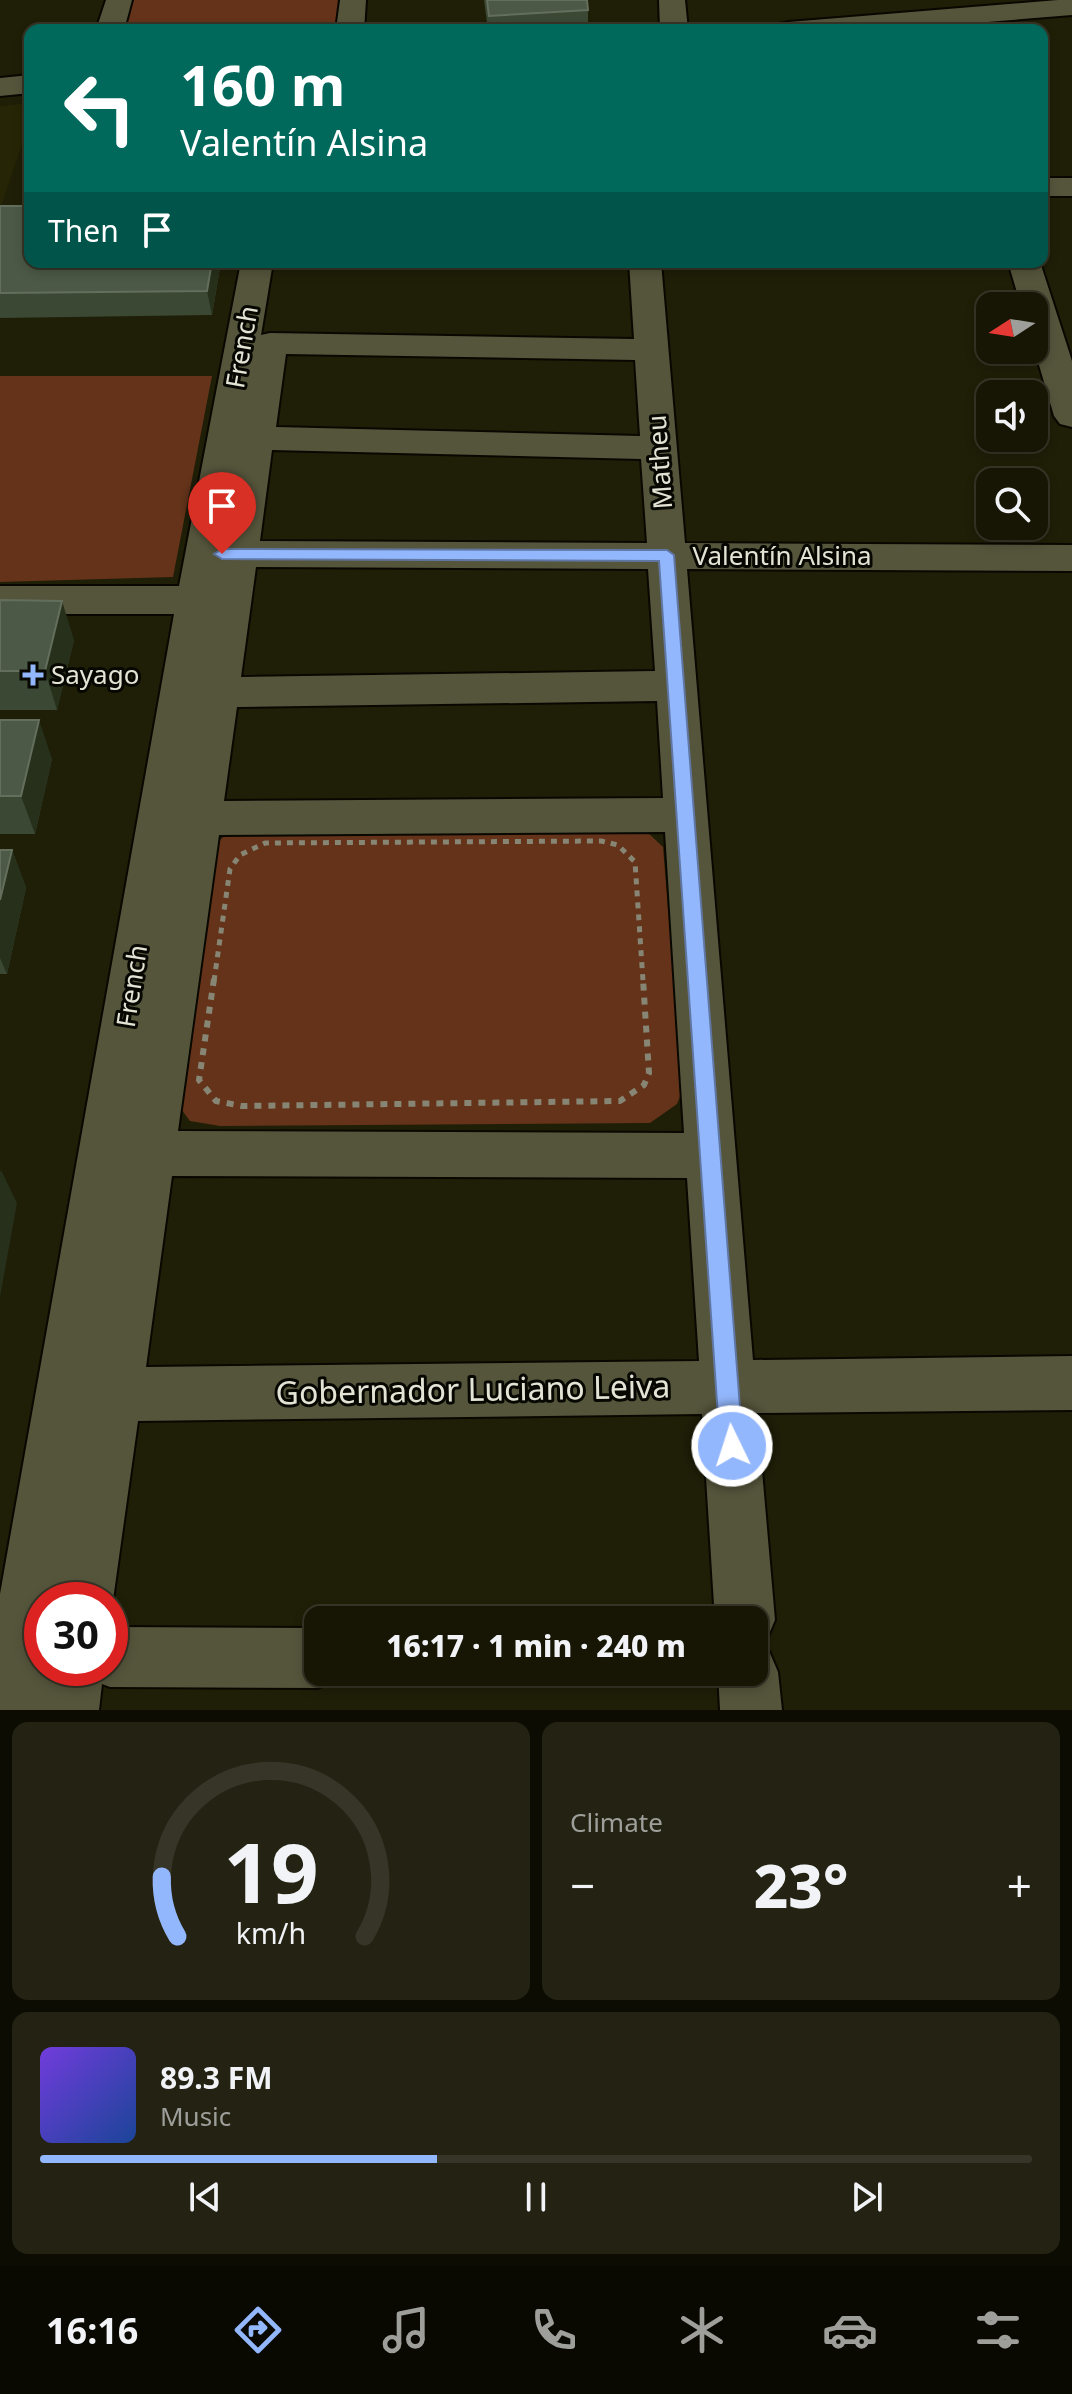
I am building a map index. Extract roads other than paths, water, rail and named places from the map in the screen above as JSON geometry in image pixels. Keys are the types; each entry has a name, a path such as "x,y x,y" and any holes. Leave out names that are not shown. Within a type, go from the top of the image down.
{"street":[{"path":"112,24 119,0"},
{"path":"351,24 353,0"},
{"path":"672,0 674,24"},
{"path":"853,24 1072,7"},
{"path":"0,87 24,85"},
{"path":"1048,187 1072,187"},
{"name":"French","path":"52,1582 127,1153 222,554 256,268"},
{"name":"French","path":"222,554 258,438 282,268"},
{"name":"Matheu","path":"645,268 744,1606"},
{"path":"1026,268 1072,416"},
{"path":"270,343 652,350"},
{"path":"258,438 659,448"},
{"name":"Valentín Alsina","path":"222,554 1072,558"},
{"path":"0,600 214,600"},
{"name":"French","path":"87,1582 115,1394 127,1153 200,818 219,692 214,600"},
{"path":"219,692 676,686"},
{"path":"200,818 686,815"},
{"path":"127,1153 711,1156"},
{"name":"Gobernador Luciano Leiva","path":"115,1394 1072,1383"},
{"path":"128,1657 304,1658"},
{"name":"French","path":"47,1686 68,1710"},
{"path":"749,1686 751,1710"}],"place":[{"name":"Sayago","path":"33,675"}]}
